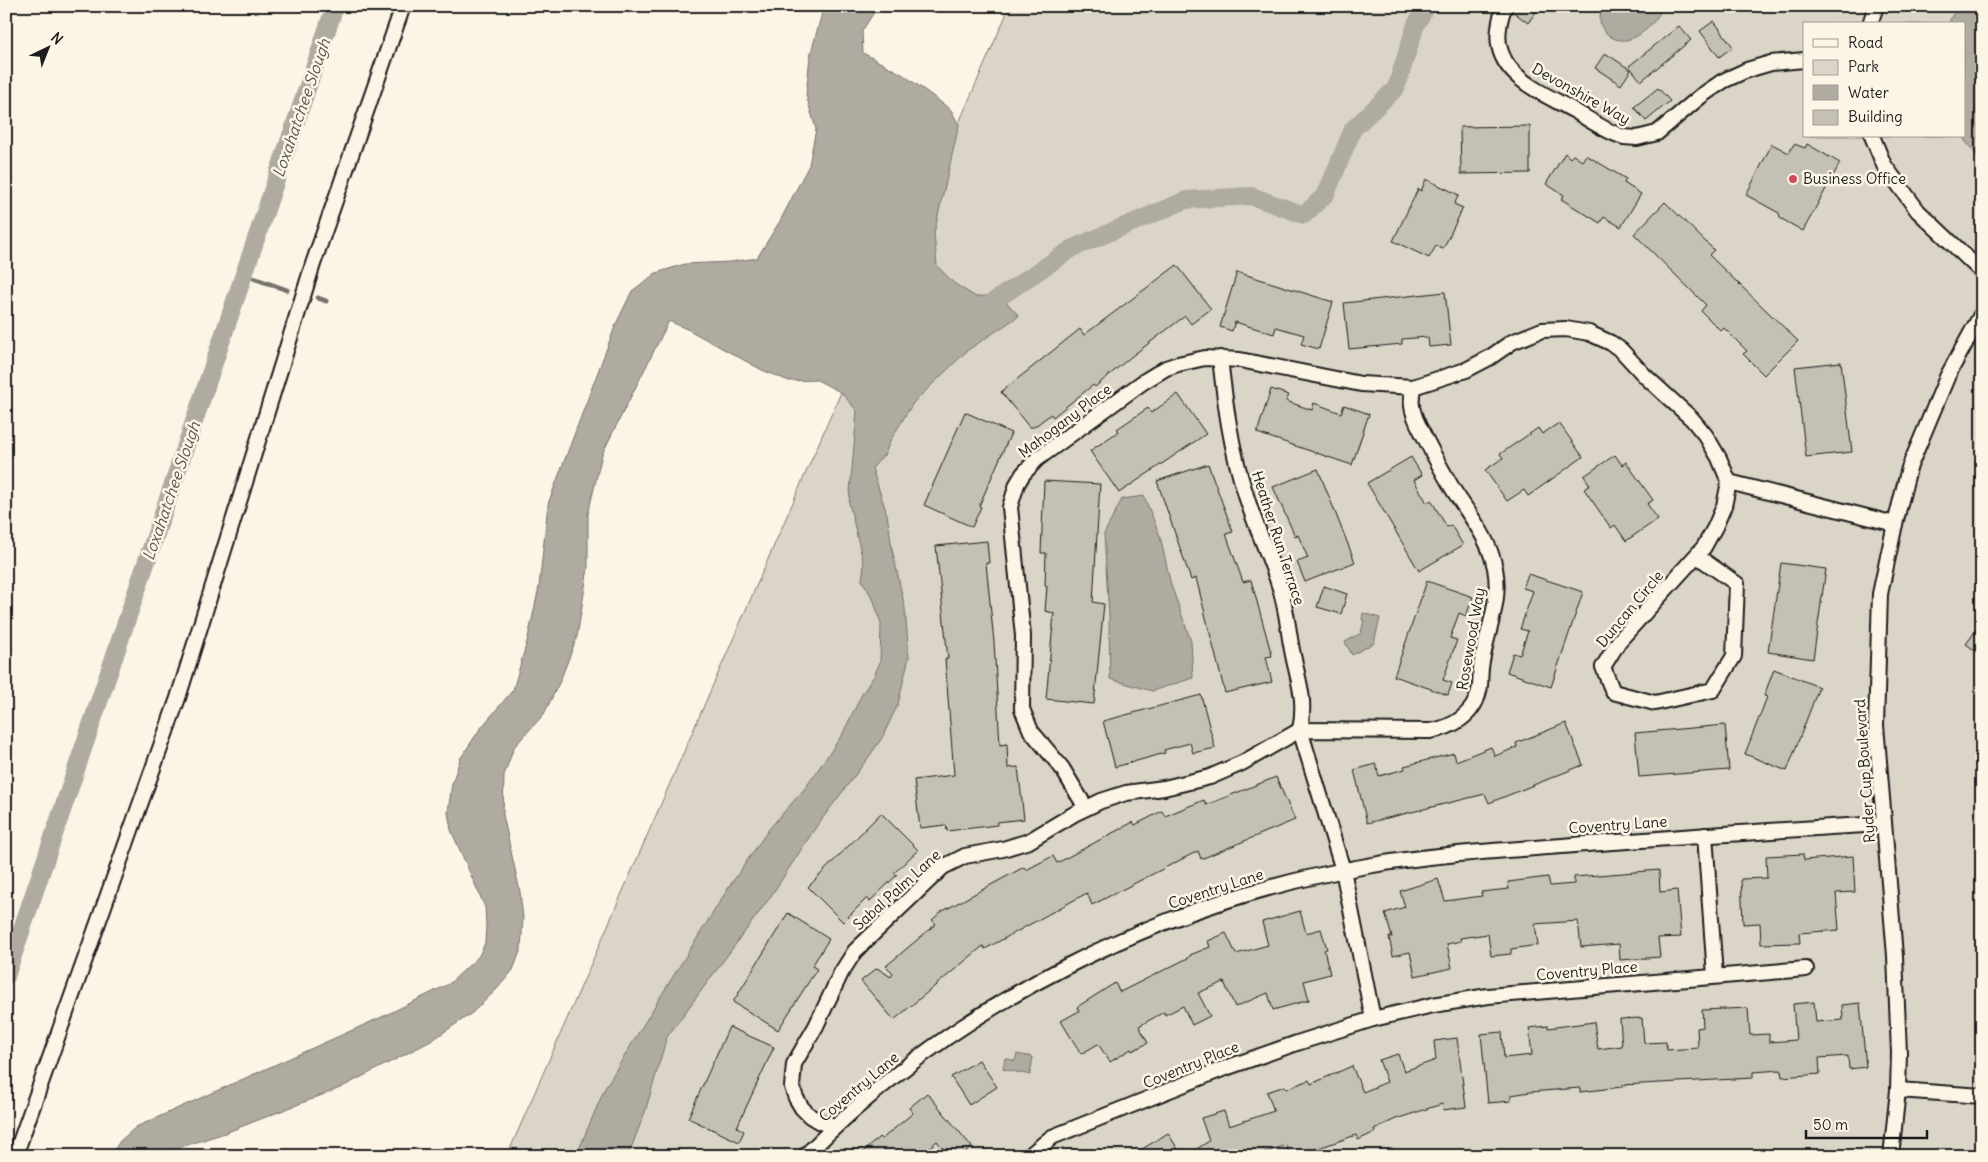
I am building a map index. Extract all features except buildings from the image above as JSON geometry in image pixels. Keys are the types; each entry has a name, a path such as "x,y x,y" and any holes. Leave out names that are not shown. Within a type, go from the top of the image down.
{"street":[{"path":"15,1156 178,698 313,264 403,6"},
{"name":"Devonshire Way","path":"1505,6 1501,15 1498,37 1501,54 1508,68 1524,82 1624,137 1637,138 1657,133 1716,86 1747,70 1771,63 1803,60"},
{"path":"1871,22 1876,6"},
{"path":"1873,138 1884,165 1918,211 1982,272"},
{"name":"Ryder Cup Boulevard","path":"1891,1156 1898,1090 1895,956 1876,725 1880,594 1909,468 1948,375 1982,312"},
{"path":"1413,388 1466,370 1529,334 1554,329 1589,333 1621,350 1645,376 1692,419 1706,436 1719,458 1729,482 1895,524"},
{"name":"Mahogany Place","path":"1086,808 1062,768 1030,731 1022,709 1023,636 1010,519 1012,495 1023,474 1037,459 1143,382 1178,364 1205,358 1240,360 1361,384 1413,388"},
{"name":"Heather Run Terrace","path":"1220,358 1232,443 1244,491 1260,538 1279,584 1285,606 1293,656 1302,690 1303,714 1300,730 1343,870"},
{"name":"Rosewood Way","path":"1300,730 1442,730 1453,725 1469,712 1476,702 1480,691 1481,667 1496,607 1497,581 1495,568 1488,543 1450,483 1415,419 1412,408 1413,388"},
{"name":"Duncan Circle","path":"1697,556 1738,584 1734,656 1713,690 1655,703 1613,692 1603,667 1619,641 1697,556 1716,527 1724,506 1729,482"},
{"name":"Sabal Palm Lane","path":"835,1126 820,1122 802,1108 792,1087 794,1064 816,1026 841,973 855,951 943,867 965,856 1003,849 1029,841 1086,808 1126,793 1172,786 1210,777 1242,763 1300,730"},
{"name":"Coventry Lane","path":"805,1156 835,1126 897,1075 949,1037 1003,1002 1058,971 1116,943 1175,919 1236,898 1343,870 1447,854 1884,824"},
{"path":"1704,835 1715,976"},
{"path":"1343,870 1373,1019"},
{"name":"Coventry Place","path":"1029,1156 1052,1137 1220,1070 1373,1019 1433,1005 1488,996 1806,969"},
{"path":"1898,1090 1982,1096"}],"green space":[{"path":"1010,6 1982,6 1982,1156 507,1156"}],"water":[{"path":"824,6 878,6 862,31 863,53 902,74 951,110 959,125 934,233 937,266 955,284 976,297 999,294 1019,316 968,350 913,403 890,441 885,454 872,468 887,514 892,549 905,608 909,657 898,704 882,738 871,754 816,827 769,899 667,1037 645,1112 628,1156 576,1156 605,1088 659,999 729,887 769,829 806,787 842,735 880,662 881,624 874,601 862,580 864,565 849,503 857,411 842,393 817,380 789,381 762,370 669,321 602,454 588,514 588,568 577,637 560,681 544,714 514,747 504,775 503,815 520,892 523,918 521,949 513,970 497,989 472,1013 431,1041 340,1088 225,1133 181,1147 163,1156 110,1156 120,1141 136,1127 384,1016 449,984 479,956 485,943 485,907 451,830 448,812 452,784 460,759 480,729 513,690 528,638 539,587 548,504 616,324 632,291 656,273 685,264 730,262 757,258 780,221 809,165 816,129 806,95 810,56"},
{"path":"1603,6 1663,6 1659,14 1646,29 1630,39 1621,40 1613,38 1601,26 1600,19"},
{"path":"1957,6 1982,6 1982,161 1964,138 1966,138 1966,22 1949,22"},
{"path":"1144,496 1160,536 1171,585 1191,641 1193,678 1152,691 1110,679 1109,616 1104,534 1122,499"},
{"path":"1363,613 1380,618 1374,643 1352,655 1345,642 1361,633 1364,620 1362,620"},
{"path":"1017,1054 1033,1057 1030,1075 1003,1069 1005,1058 1015,1061"}],"waterway":[{"name":"Loxahatchee Slough","path":"6,976 335,6"},
{"path":"982,309 1073,248 1186,200 1251,196 1304,215 1326,194 1353,129 1396,88 1416,24 1427,6"},
{"path":"245,275 287,290"},
{"path":"318,298 326,301"}],"place":[{"name":"Business Office","path":"1793,179"}]}
